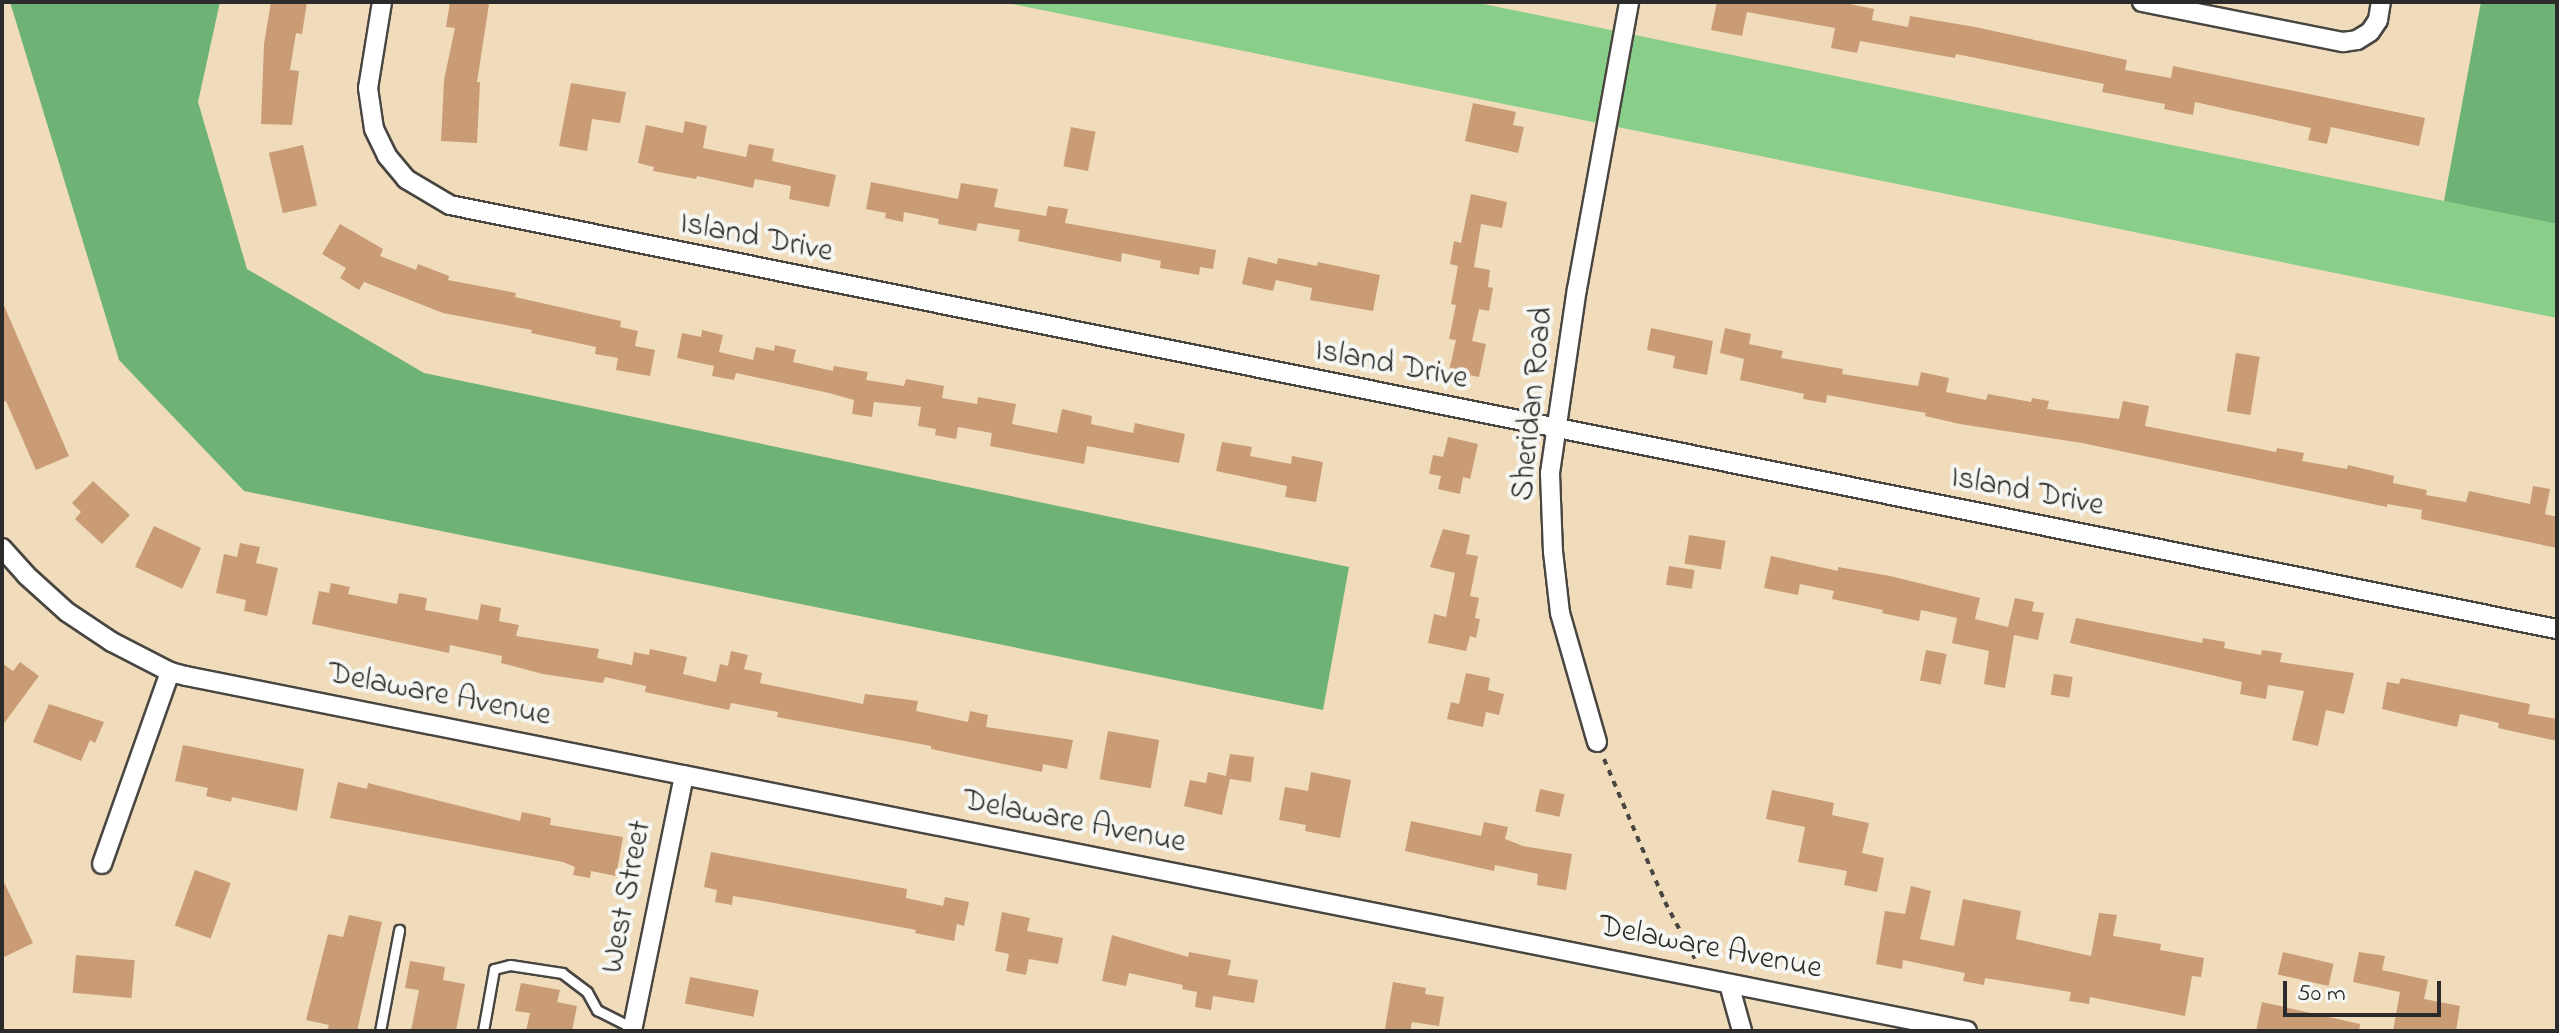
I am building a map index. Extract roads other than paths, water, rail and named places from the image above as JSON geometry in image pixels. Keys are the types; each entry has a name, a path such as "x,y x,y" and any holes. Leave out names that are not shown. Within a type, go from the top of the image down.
{"street":[{"name":"Island Drive","path":"382,2 368,88 374,129 387,156 406,179 450,205 2557,629"},
{"name":"Sheridan Road","path":"1597,742 1569,647 1556,581 1550,473 1629,2"},
{"path":"2142,2 2343,42 2357,40 2370,32 2378,20 2381,2"},
{"name":"Delaware Avenue","path":"2,548 50,599 112,642 170,672 1967,1031"},
{"path":"102,864 170,672"},
{"name":"West Street","path":"632,1029 684,775"},
{"path":"1729,984 1742,1031"}],"lane":[{"path":"380,1031 399,930"},
{"path":"483,1031 494,969 510,965 562,973 587,992 597,1010 632,1029"}]}
